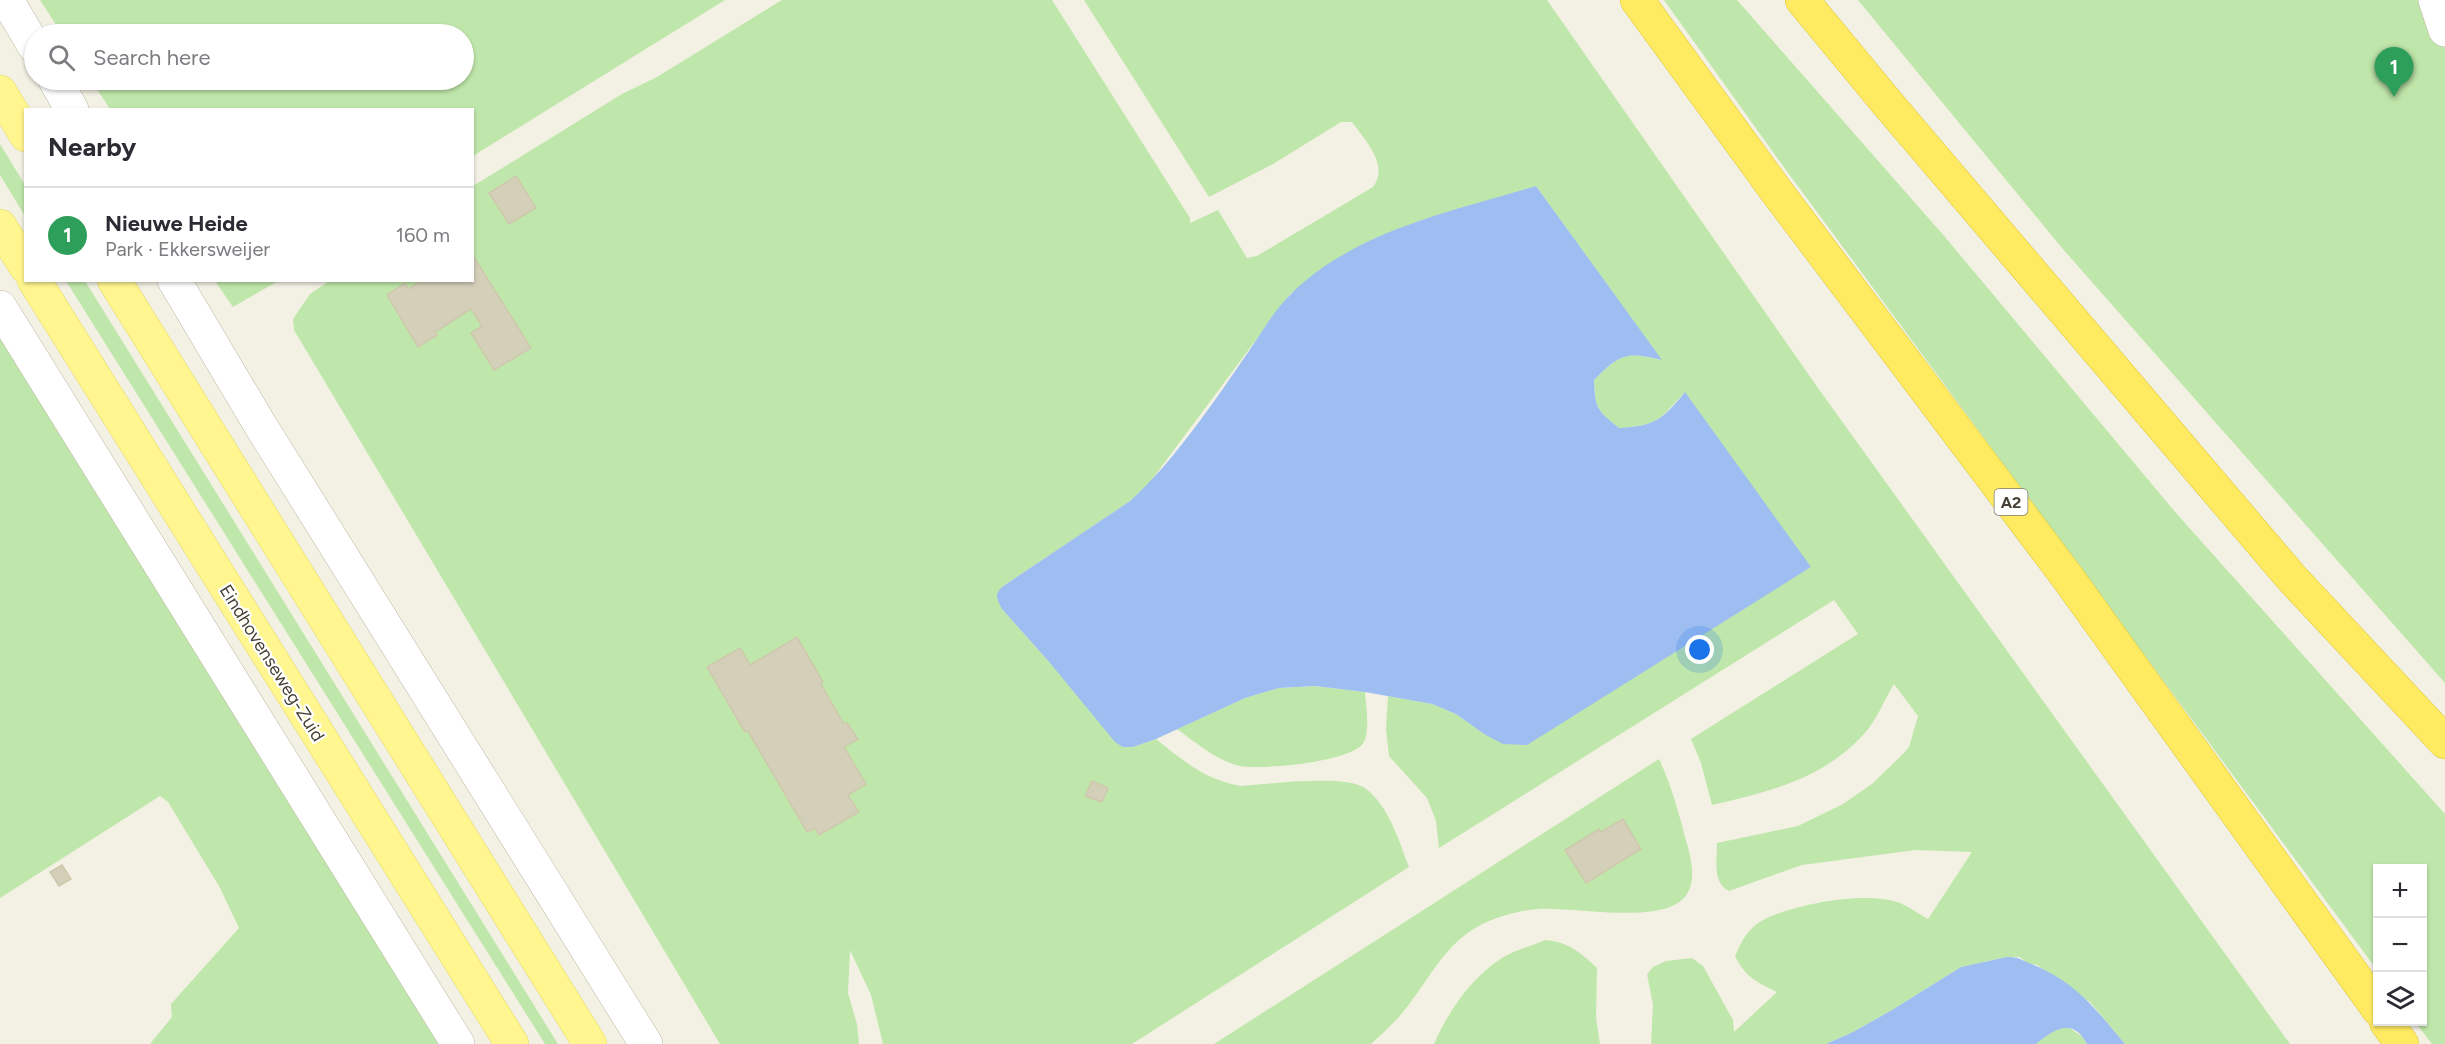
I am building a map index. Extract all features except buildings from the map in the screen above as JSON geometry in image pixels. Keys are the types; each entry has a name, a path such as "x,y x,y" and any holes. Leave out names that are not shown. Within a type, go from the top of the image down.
{"highway":[{"name":"A2","path":"1637,0 1777,192 2068,578 2373,1002"},
{"path":"1802,0 2282,567 2445,742"},
{"path":"2389,1026 2402,1044"}],"main road":[{"path":"0,92 24,132"},
{"path":"0,226 24,264"},
{"name":"Eindhovenseweg-Zuid","path":"35,282 512,1044"},
{"path":"115,282 590,1044"}],"street":[{"path":"7,0 24,29"},
{"path":"2436,0 2445,30"},
{"path":"61,90 71,108"},
{"path":"175,282 259,423 646,1044"},
{"path":"0,307 458,1044"}],"green space":[{"path":"40,0 725,0 474,155 474,108 109,108 98,90 474,90 474,24 56,24"},
{"path":"782,0 1052,0 1190,218 1190,223 1218,210 1247,258 1257,256 1373,187 1379,170 1368,144 1352,122 1341,122 1273,164 1209,197 1084,0 1547,0 1818,388 2290,1044 2125,1044 2090,1002 2037,965 2027,963 2020,957 2007,957 1961,967 1892,1010 1826,1044 1651,1044 1653,1005 1647,974 1653,967 1666,961 1692,958 1703,966 1733,1020 1734,1032 1777,992 1748,974 1735,956 1746,936 1758,923 1776,914 1811,904 1850,898 1886,899 1900,903 1928,919 1972,852 1916,850 1802,865 1729,891 1720,883 1717,870 1717,843 1798,826 1843,804 1872,784 1909,747 1918,716 1894,684 1868,730 1830,763 1794,782 1712,805 1701,763 1691,739 1858,634 1834,600 1439,848 1436,821 1427,798 1389,756 1386,729 1388,696 1432,704 1456,714 1484,734 1685,392 1663,415 1651,423 1619,428 1602,413 1595,397 1594,380 1610,365 1624,357 1631,356 1661,360 1536,186 1291,293 1147,486 1130,501 1002,587 1002,609 1050,663 1132,747 1156,739 1185,762 1206,774 1217,780 1241,786 1324,781 1355,784 1365,788 1381,804 1387,814 1409,867 1132,1044 883,1044 871,995 850,950 848,993 857,1024 859,1044 720,1044 294,330 293,319 310,294 328,282 474,282 474,185 622,94 657,77"},
{"path":"1664,0 1737,0 1945,237 2176,513 2445,814 2445,1044 2432,1044 2418,1026 2427,1026 2427,864 2373,864 2373,965 1786,170"},
{"path":"1858,0 2445,0 2445,683 2062,248"},
{"path":"0,144 24,183 24,214 0,175"},
{"path":"67,282 86,282 558,1044 545,1044"},
{"path":"216,282 276,282 233,307"},
{"path":"0,332 445,1044 150,1044 172,1017 171,1004 239,928 219,886 168,802 160,796 0,898"},
{"path":"1315,686 1365,692 1367,731 1364,742 1357,749 1343,755 1306,763 1267,767 1240,766 1215,756 1177,729 1245,698 1279,688"},
{"path":"1659,759 1677,807 1692,866 1690,888 1676,904 1660,910 1618,913 1553,909 1526,910 1489,921 1473,929 1448,951 1408,1006 1371,1044 1214,1044"},
{"path":"1545,940 1561,943 1574,949 1597,968 1596,1018 1600,1044 1434,1044 1454,1007 1480,975 1507,955"},
{"path":"2068,1027 2083,1037 2087,1044 2036,1044 2047,1035"}],"water":[{"path":"1536,186 1662,360 1640,356 1624,357 1617,360 1594,380 1595,397 1602,413 1619,428 1650,423 1664,415 1685,392 1811,567 1527,745 1503,744 1456,714 1432,704 1315,686 1279,688 1245,698 1156,739 1133,747 1123,747 1115,742 1002,609 997,597 999,590 1130,501 1146,485 1193,430 1280,306 1317,271 1346,253 1407,225"},
{"path":"2007,957 2019,958 2059,978 2083,996 2125,1044 2087,1044 2076,1030 2063,1028 2056,1030 2036,1044 1826,1044 1892,1010 1961,967"}],"place":[{"name":"Nieuwe Heide","path":"2394,97"}]}
